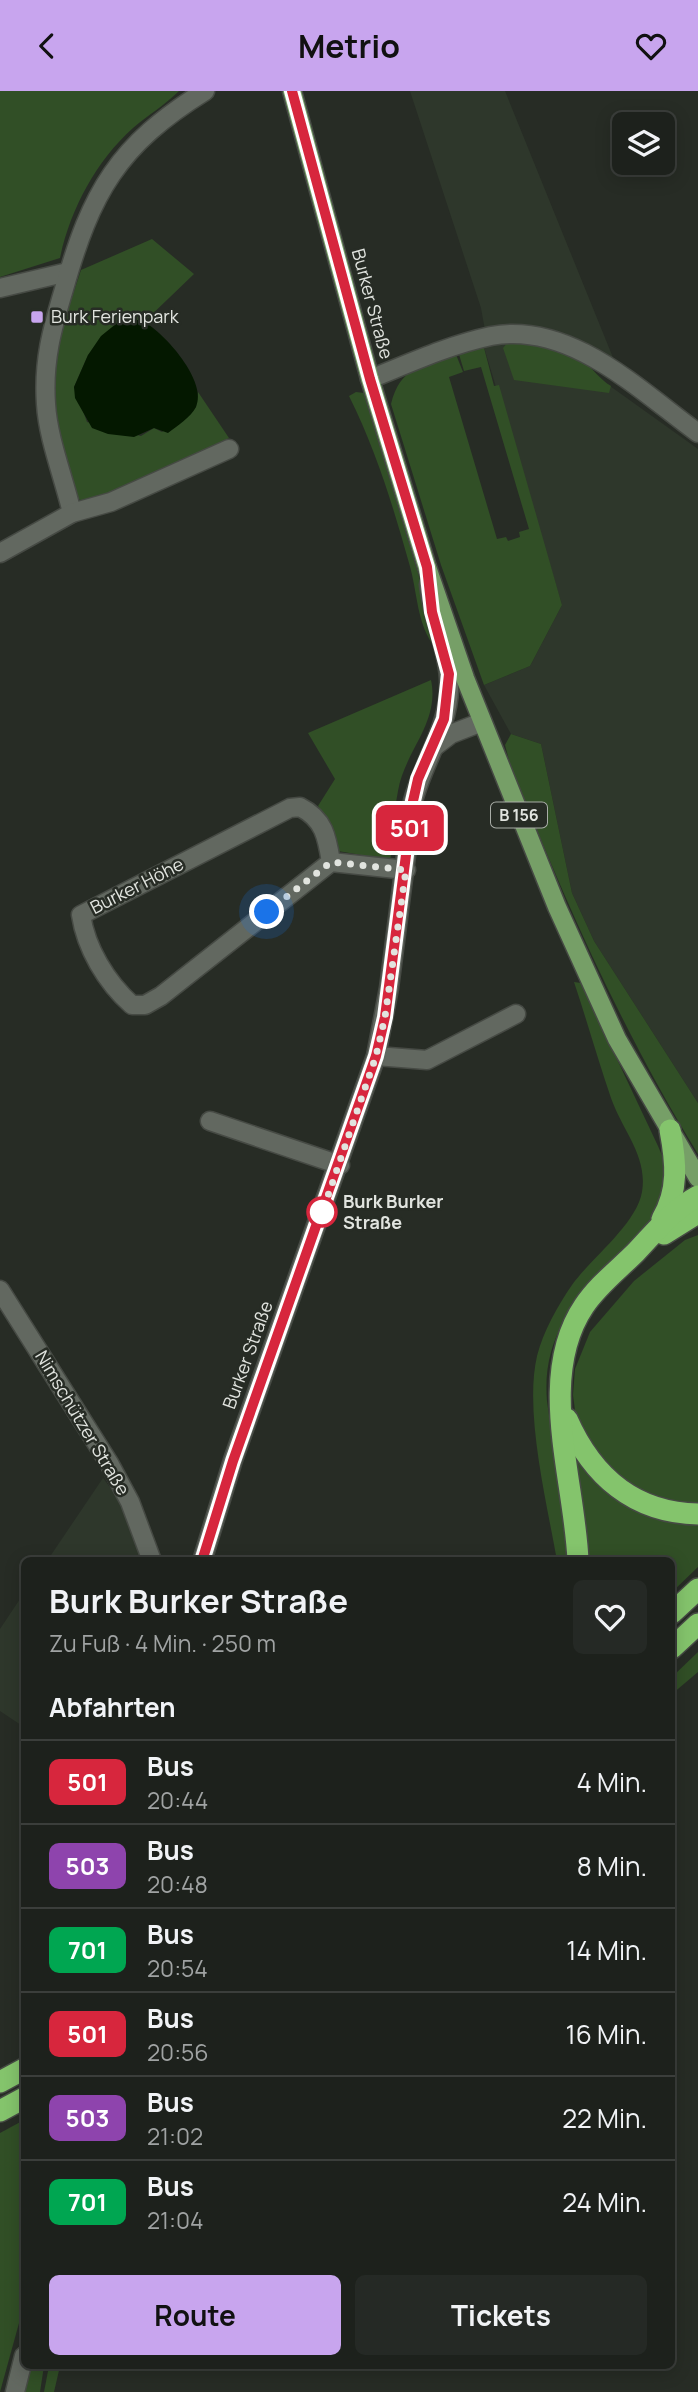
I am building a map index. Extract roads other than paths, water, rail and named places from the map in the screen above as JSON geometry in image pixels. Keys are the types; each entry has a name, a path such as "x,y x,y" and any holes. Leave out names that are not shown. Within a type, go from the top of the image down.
{"highway":[{"path":"661,1221 675,1183 675,1157 670,1130"},
{"path":"577,1557 564,1455 562,1409 562,1361 576,1319 591,1295 636,1252 661,1221 698,1196"},
{"path":"636,1252 698,1213"},
{"path":"562,1409 584,1454 616,1488 657,1508 698,1514"},
{"path":"675,1610 698,1588"},
{"path":"675,1645 698,1624"},
{"path":"0,2082 21,2071"},
{"path":"0,2111 21,2100"}],"main road":[{"name":"Burker Straße","path":"292,91 370,379"},
{"name":"B 156","path":"370,379 427,567 482,722 557,907 617,1039 698,1178"}],"street":[{"path":"72,513 46,406 46,350 68,272 88,211 121,159 146,134 205,91"},
{"path":"0,288 68,272"},
{"name":"Burker Straße","path":"370,379 455,346 492,336 534,335 575,348 614,371 698,433"},
{"path":"0,553 72,513 111,502 229,449"},
{"name":"Burker Straße","path":"203,1557 233,1461 340,1165 376,1056 385,1017 413,801 444,719 449,689 449,674 432,612 427,567"},
{"path":"431,749 451,734 482,722"},
{"name":"Burker Höhe","path":"300,807 320,821 331,862 161,996 145,1005 132,1005 117,992 85,939 81,915 290,808 300,807"},
{"path":"331,862 406,870"},
{"path":"376,1056 427,1060 516,1014"},
{"path":"210,1121 340,1165"},
{"name":"Nimschützer Straße","path":"0,1290 109,1463 130,1502 151,1557"},
{"path":"15,2392 21,2368"}],"place":[{"name":"Burk Ferienpark","path":"37,317"},
{"name":"Burk Burker Straße","path":"322,1212"}]}
